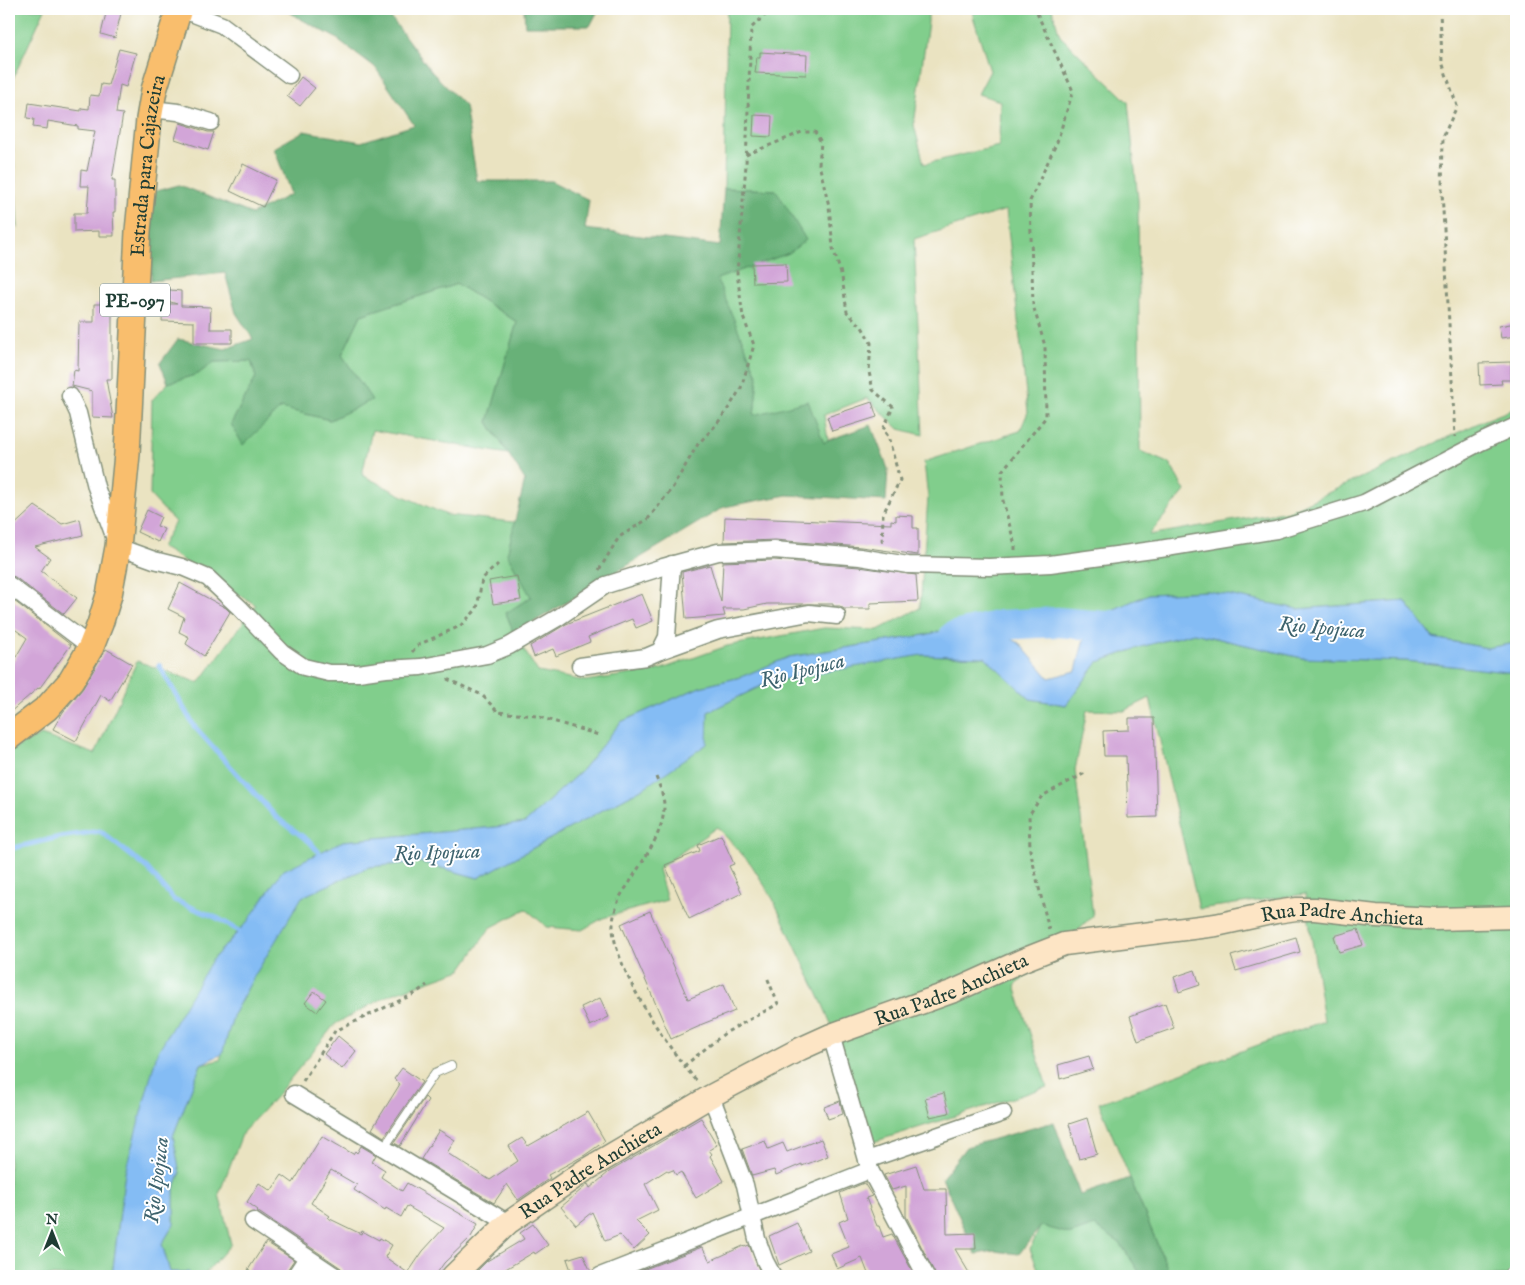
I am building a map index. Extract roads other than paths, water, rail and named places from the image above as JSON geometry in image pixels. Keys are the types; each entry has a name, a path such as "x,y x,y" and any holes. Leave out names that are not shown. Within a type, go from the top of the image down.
{"main road":[{"name":"Estrada para Cajazeira","path":"91,647 106,604 118,547 127,454 138,231 151,109 154,90 180,9"},
{"name":"PE-097","path":"9,737 47,708 71,681 91,647"}],"street":[{"path":"180,9 222,25 289,75"},
{"path":"151,109 178,112 210,122"},
{"path":"70,396 78,413 96,487 118,547 154,560 182,567 208,578 282,652 304,667 329,673 358,673 421,667 487,655 508,646 559,617 606,585 718,552 774,550 816,553 908,565 953,567 1014,566 1050,564 1105,557 1276,530 1364,503 1516,426"},
{"path":"660,652 667,637 672,564"},
{"path":"9,585 91,647"},
{"path":"580,666 646,657 718,630 809,613 837,616"},
{"name":"Rua Padre Anchieta","path":"453,1276 508,1224 584,1171 711,1096 800,1049 831,1035 954,991 1064,944 1216,925 1296,909 1434,919 1516,917"},
{"path":"831,1035 868,1165 926,1276"},
{"path":"294,1094 508,1224"},
{"path":"711,1096 745,1186 762,1254 773,1276"},
{"path":"600,1276 633,1270 751,1215 868,1165 1003,1113"},
{"path":"253,1221 335,1276"},
{"path":"295,1276 307,1258"}],"lane":[{"path":"383,1149 435,1073 451,1066"}],"water":[{"path":"1208,591 1298,609 1405,601 1433,638 1487,648 1516,643 1516,673 1406,661 1302,658 1194,633 1144,646 1098,662 1066,705 1030,699 985,657 922,655 769,682 708,712 707,744 645,787 478,878 420,862 369,867 302,897 234,1013 222,1054 201,1064 173,1136 180,1174 174,1189 174,1224 162,1244 170,1272 189,1272 190,1276 112,1276 125,1172 157,1053 212,960 248,921 282,871 343,841 525,823 582,770 621,722 700,687 741,677 789,657 925,635 981,621 1019,643 1049,678 1076,671 1083,642 1096,617 1149,594"}],"waterway":[{"name":"Rio Ipojuca","path":"954,636 1000,625 1057,622 1106,626 1132,622"},
{"path":"159,665 194,726 276,817 310,842 323,857"},
{"path":"9,849 60,837 100,831 147,868 174,900 217,918 243,933"}]}
